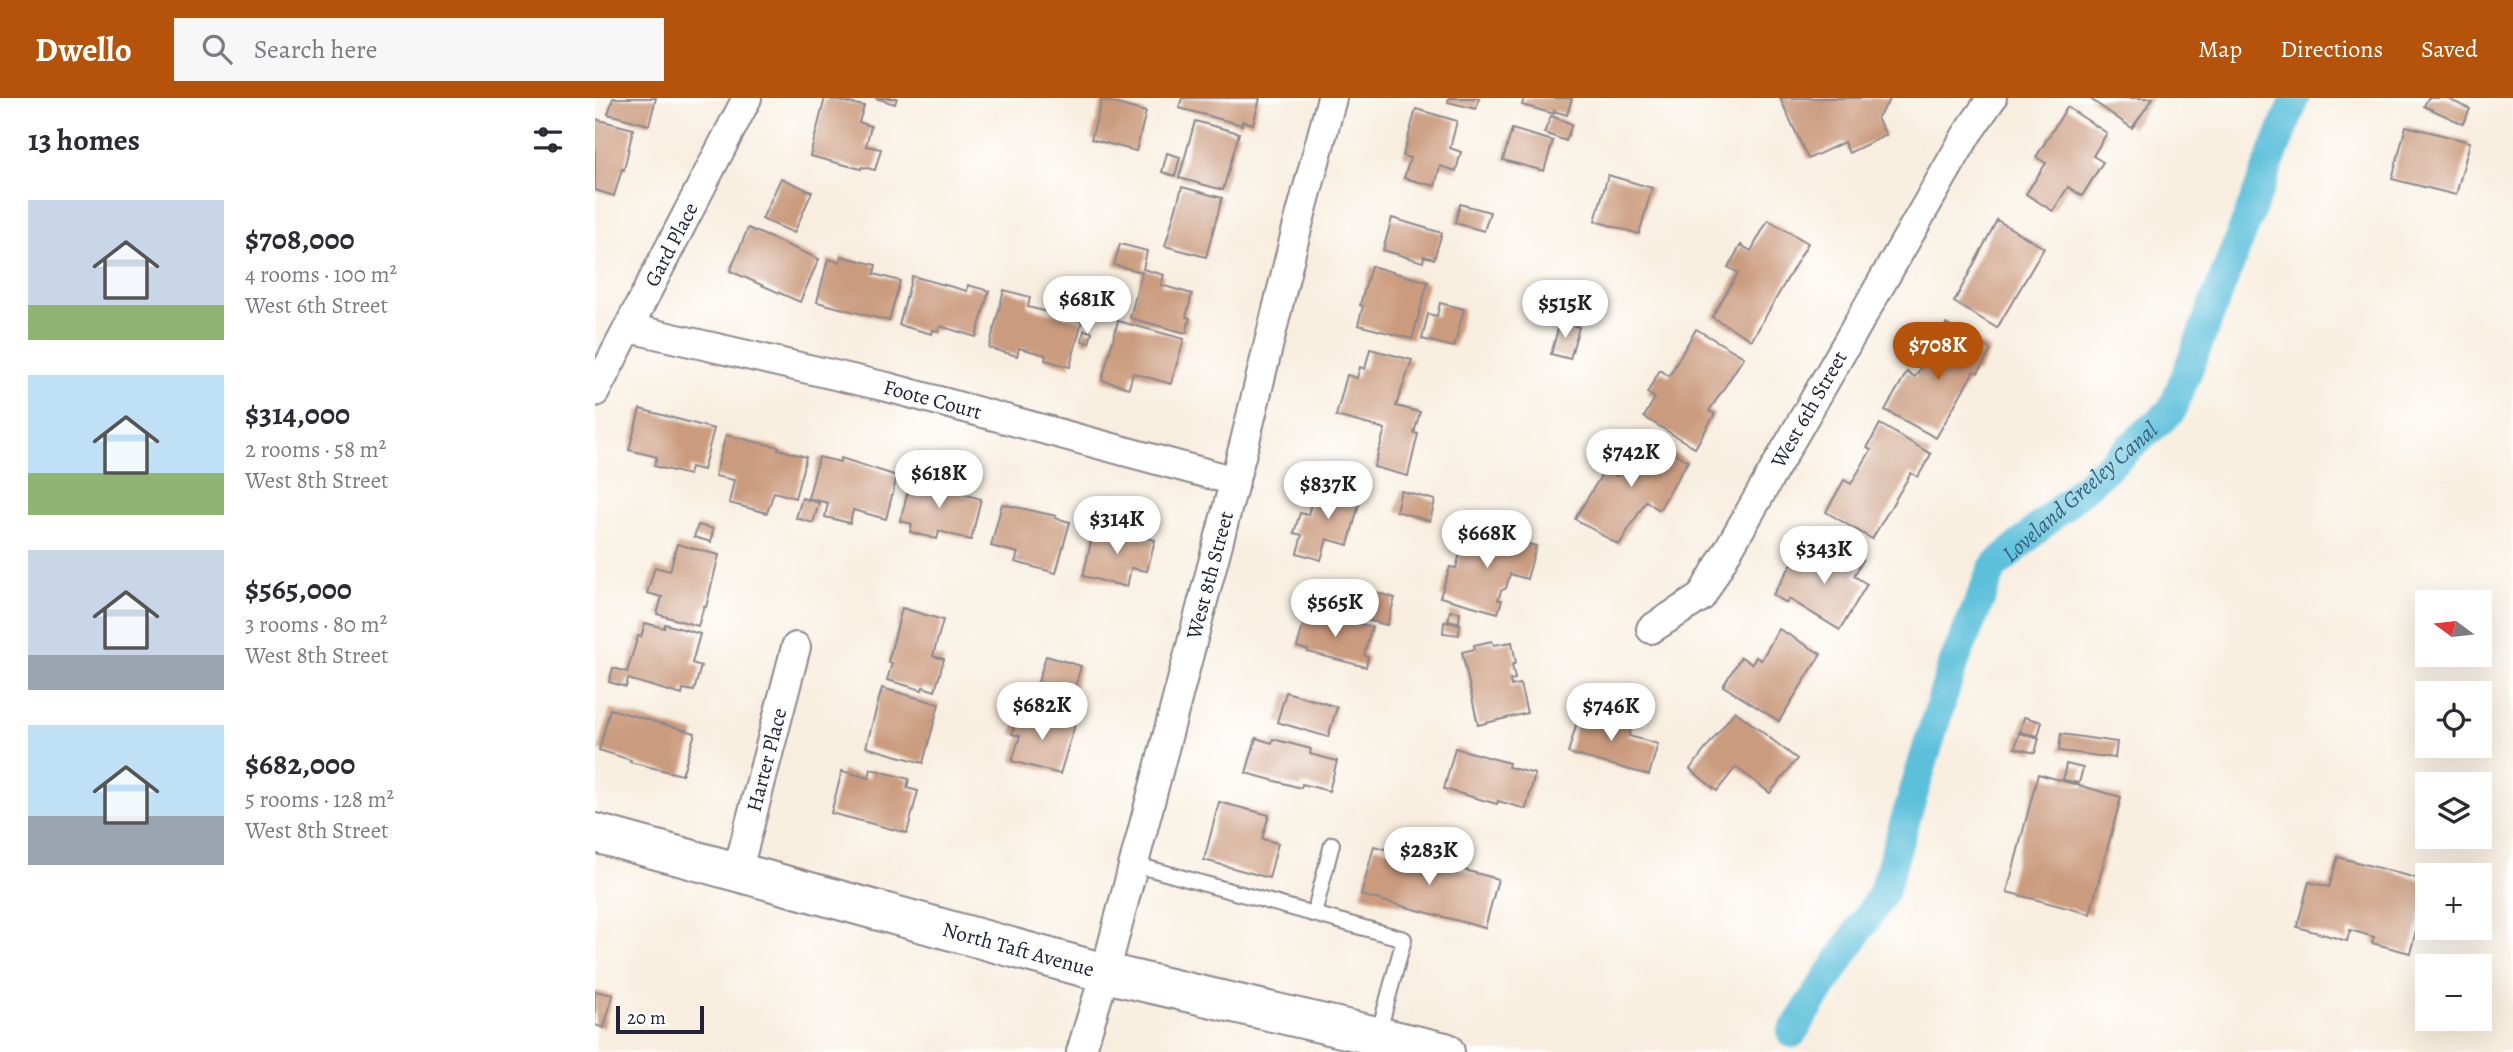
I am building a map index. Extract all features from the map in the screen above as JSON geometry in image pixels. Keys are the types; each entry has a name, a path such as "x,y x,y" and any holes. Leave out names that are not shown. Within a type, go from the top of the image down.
{"main road":[{"name":"North Taft Avenue","path":"595,833 1105,973 1445,1052"}],"street":[{"name":"Gard Place","path":"595,392 747,98"},
{"name":"West 8th Street","path":"1081,1052 1105,973 1332,98"},
{"name":"West 6th Street","path":"1651,629 1701,597 1960,146 1993,98"},
{"name":"Foote Court","path":"629,328 887,387 1234,481"},
{"name":"Harter Place","path":"737,873 796,647"}],"lane":[{"path":"1314,914 1332,844"},
{"path":"1133,864 1404,939 1378,1036"}],"building":[{"path":"613,98 656,98 649,125 608,114"},
{"path":"825,98 864,106 859,122 871,126 866,146 881,149 875,170 810,156"},
{"path":"875,98 897,98 895,104"},
{"path":"1182,98 1260,98 1253,124 1242,121 1242,125 1179,108"},
{"path":"1449,98 1479,98 1476,109 1448,102"},
{"path":"1524,98 1572,98 1567,115 1522,105"},
{"path":"1780,98 1891,98 1877,118 1886,135 1849,153 1844,142 1808,159"},
{"path":"2089,98 2153,98 2132,128"},
{"path":"2428,98 2446,98 2470,109 2463,124 2424,106"},
{"path":"1102,100 1146,112 1136,151 1091,139"},
{"path":"2067,107 2107,133 2093,156 2103,162 2082,196 2068,187 2053,211 2026,194 2046,163 2036,157"},
{"path":"1416,109 1457,121 1450,148 1461,152 1456,171 1440,166 1435,186 1404,178 1410,158 1403,156"},
{"path":"1551,116 1572,124 1566,141 1544,133"},
{"path":"595,119 633,129 624,170 622,169 614,196 595,190"},
{"path":"1195,121 1239,133 1223,190 1179,178"},
{"path":"2406,126 2470,142 2456,195 2392,179"},
{"path":"1512,129 1553,141 1544,171 1503,160"},
{"path":"1167,153 1180,157 1175,176 1162,172"},
{"path":"1608,175 1652,188 1639,234 1595,221"},
{"path":"781,178 812,192 794,233 762,219"},
{"path":"1182,187 1222,198 1206,257 1165,246"},
{"path":"1460,204 1490,212 1484,231 1455,223"},
{"path":"1392,218 1442,233 1434,259 1424,256 1423,262 1383,250"},
{"path":"1768,220 1808,243 1752,340 1712,317 1738,273 1728,267 1741,245 1751,251"},
{"path":"1997,220 2044,248 1997,328 1954,302"},
{"path":"748,228 819,259 800,302 730,271"},
{"path":"1120,244 1147,251 1143,269 1164,275 1161,285 1192,294 1186,317 1190,318 1186,333 1130,318 1142,272 1114,265"},
{"path":"841,256 876,265 874,274 900,281 889,321 817,302 828,259 840,262"},
{"path":"1371,266 1428,282 1412,339 1358,325 1363,306 1360,305"},
{"path":"912,276 967,291 968,285 989,291 976,337 940,326 939,331 933,330 932,334 899,325"},
{"path":"1004,290 1030,297 1028,307 1082,321 1070,367 1045,360 1046,355 1019,348 1017,356 989,348"},
{"path":"1440,303 1464,309 1454,347 1422,339 1428,314 1437,316"},
{"path":"1118,321 1184,339 1171,384 1133,373 1129,388 1102,380"},
{"path":"1560,322 1579,327 1570,359 1551,354"},
{"path":"1946,324 1991,350 1978,373 1974,371 1936,438 1885,410 1907,372 1915,377"},
{"path":"1696,329 1744,357 1709,411 1715,414 1695,448 1644,417 1655,398 1647,393 1660,370 1669,376"},
{"path":"1084,330 1092,332 1089,343 1082,341"},
{"path":"1370,349 1412,360 1396,406 1420,412 1408,476 1374,467 1385,429 1336,416 1347,375 1357,378 1360,367 1365,369"},
{"path":"640,409 714,429 703,470 691,467 689,475 654,466 657,457 629,450"},
{"path":"1880,424 1931,454 1918,477 1911,473 1872,539 1826,512 1844,480 1851,484 1871,450 1867,448"},
{"path":"1642,434 1688,461 1659,510 1646,501 1619,545 1575,519 1605,469 1617,476"},
{"path":"726,435 779,447 778,449 806,457 795,498 774,492 767,513 729,503 734,480 715,476"},
{"path":"819,457 840,462 841,458 897,476 886,519 853,510 850,523 825,517 828,503 808,498"},
{"path":"913,473 936,479 934,486 981,499 971,540 939,531 937,539 910,532 912,524 900,521"},
{"path":"1338,482 1363,489 1348,545 1327,539 1321,560 1297,553 1302,535 1294,533 1300,513 1308,515 1313,495 1333,501"},
{"path":"1401,491 1435,500 1430,521 1396,511"},
{"path":"802,498 819,503 813,523 796,518"},
{"path":"1002,504 1056,516 1055,518 1070,522 1056,573 1015,562 1018,553 991,546"},
{"path":"698,525 713,529 711,542 694,537"},
{"path":"1095,525 1155,540 1147,571 1131,568 1127,587 1083,576"},
{"path":"1482,531 1536,546 1527,579 1510,574 1506,588 1501,591 1498,600 1502,600 1498,613 1440,597 1450,567 1456,568 1464,539 1478,542"},
{"path":"677,544 719,555 706,607 704,606 698,626 657,614 662,597 647,593 655,567 670,571"},
{"path":"1836,544 1863,560 1854,576 1867,584 1840,630 1789,599 1787,603 1773,595 1799,552 1822,566"},
{"path":"1367,590 1395,598 1387,625 1359,618"},
{"path":"902,608 943,620 933,656 944,659 935,691 887,680 892,663 888,662"},
{"path":"1450,611 1460,612 1459,622 1448,621"},
{"path":"1314,612 1372,627 1364,655 1368,657 1366,667 1297,647 1306,615 1313,617"},
{"path":"1444,622 1460,624 1459,635 1443,633"},
{"path":"645,623 664,628 665,624 700,634 692,663 701,666 694,691 683,689 682,695 628,679 626,687 609,682 613,668 627,672"},
{"path":"1779,629 1821,654 1779,721 1723,686 1741,657 1752,664 1756,657 1761,660"},
{"path":"1492,641 1494,645 1512,642 1516,663 1512,665 1515,679 1510,680 1511,686 1520,684 1527,713 1478,725 1462,652 1475,649 1474,645"},
{"path":"1046,656 1081,666 1068,712 1032,702"},
{"path":"882,688 939,704 923,763 866,747"},
{"path":"1286,692 1337,707 1328,737 1277,722"},
{"path":"1581,708 1632,722 1629,736 1658,744 1649,775 1568,753"},
{"path":"610,709 695,733 682,775 630,762 631,760 599,750"},
{"path":"1019,710 1075,725 1060,774 1012,761 1020,736 1012,734"},
{"path":"1735,711 1797,759 1770,793 1736,767 1717,791 1690,769"},
{"path":"2024,717 2042,722 2038,736 2020,732"},
{"path":"2019,733 2039,738 2035,753 2015,748"},
{"path":"2061,734 2117,742 2115,758 2059,751"},
{"path":"1256,738 1272,743 1273,739 1311,749 1310,754 1337,761 1329,791 1302,784 1301,788 1246,773"},
{"path":"1455,748 1509,763 1508,767 1535,774 1526,809 1444,789"},
{"path":"2066,764 2083,768 2079,783 2063,780"},
{"path":"871,769 909,779 907,788 918,791 907,833 831,813 842,771 869,778"},
{"path":"2038,774 2121,797 2090,914 2007,892"},
{"path":"1219,802 1269,815 1262,839 1278,843 1269,878 1204,860"},
{"path":"1374,846 1498,879 1485,928 1361,895"},
{"path":"2338,857 2415,878 2415,935 2410,953 2372,943 2374,937 2350,930 2347,941 2297,927 2309,882 2329,887"},
{"path":"595,991 613,995 604,1028 595,1025"}],"waterway":[{"name":"Loveland Greeley Canal","path":"1792,1033 1883,893 1951,670 1993,568 2172,410 2295,98"}]}
